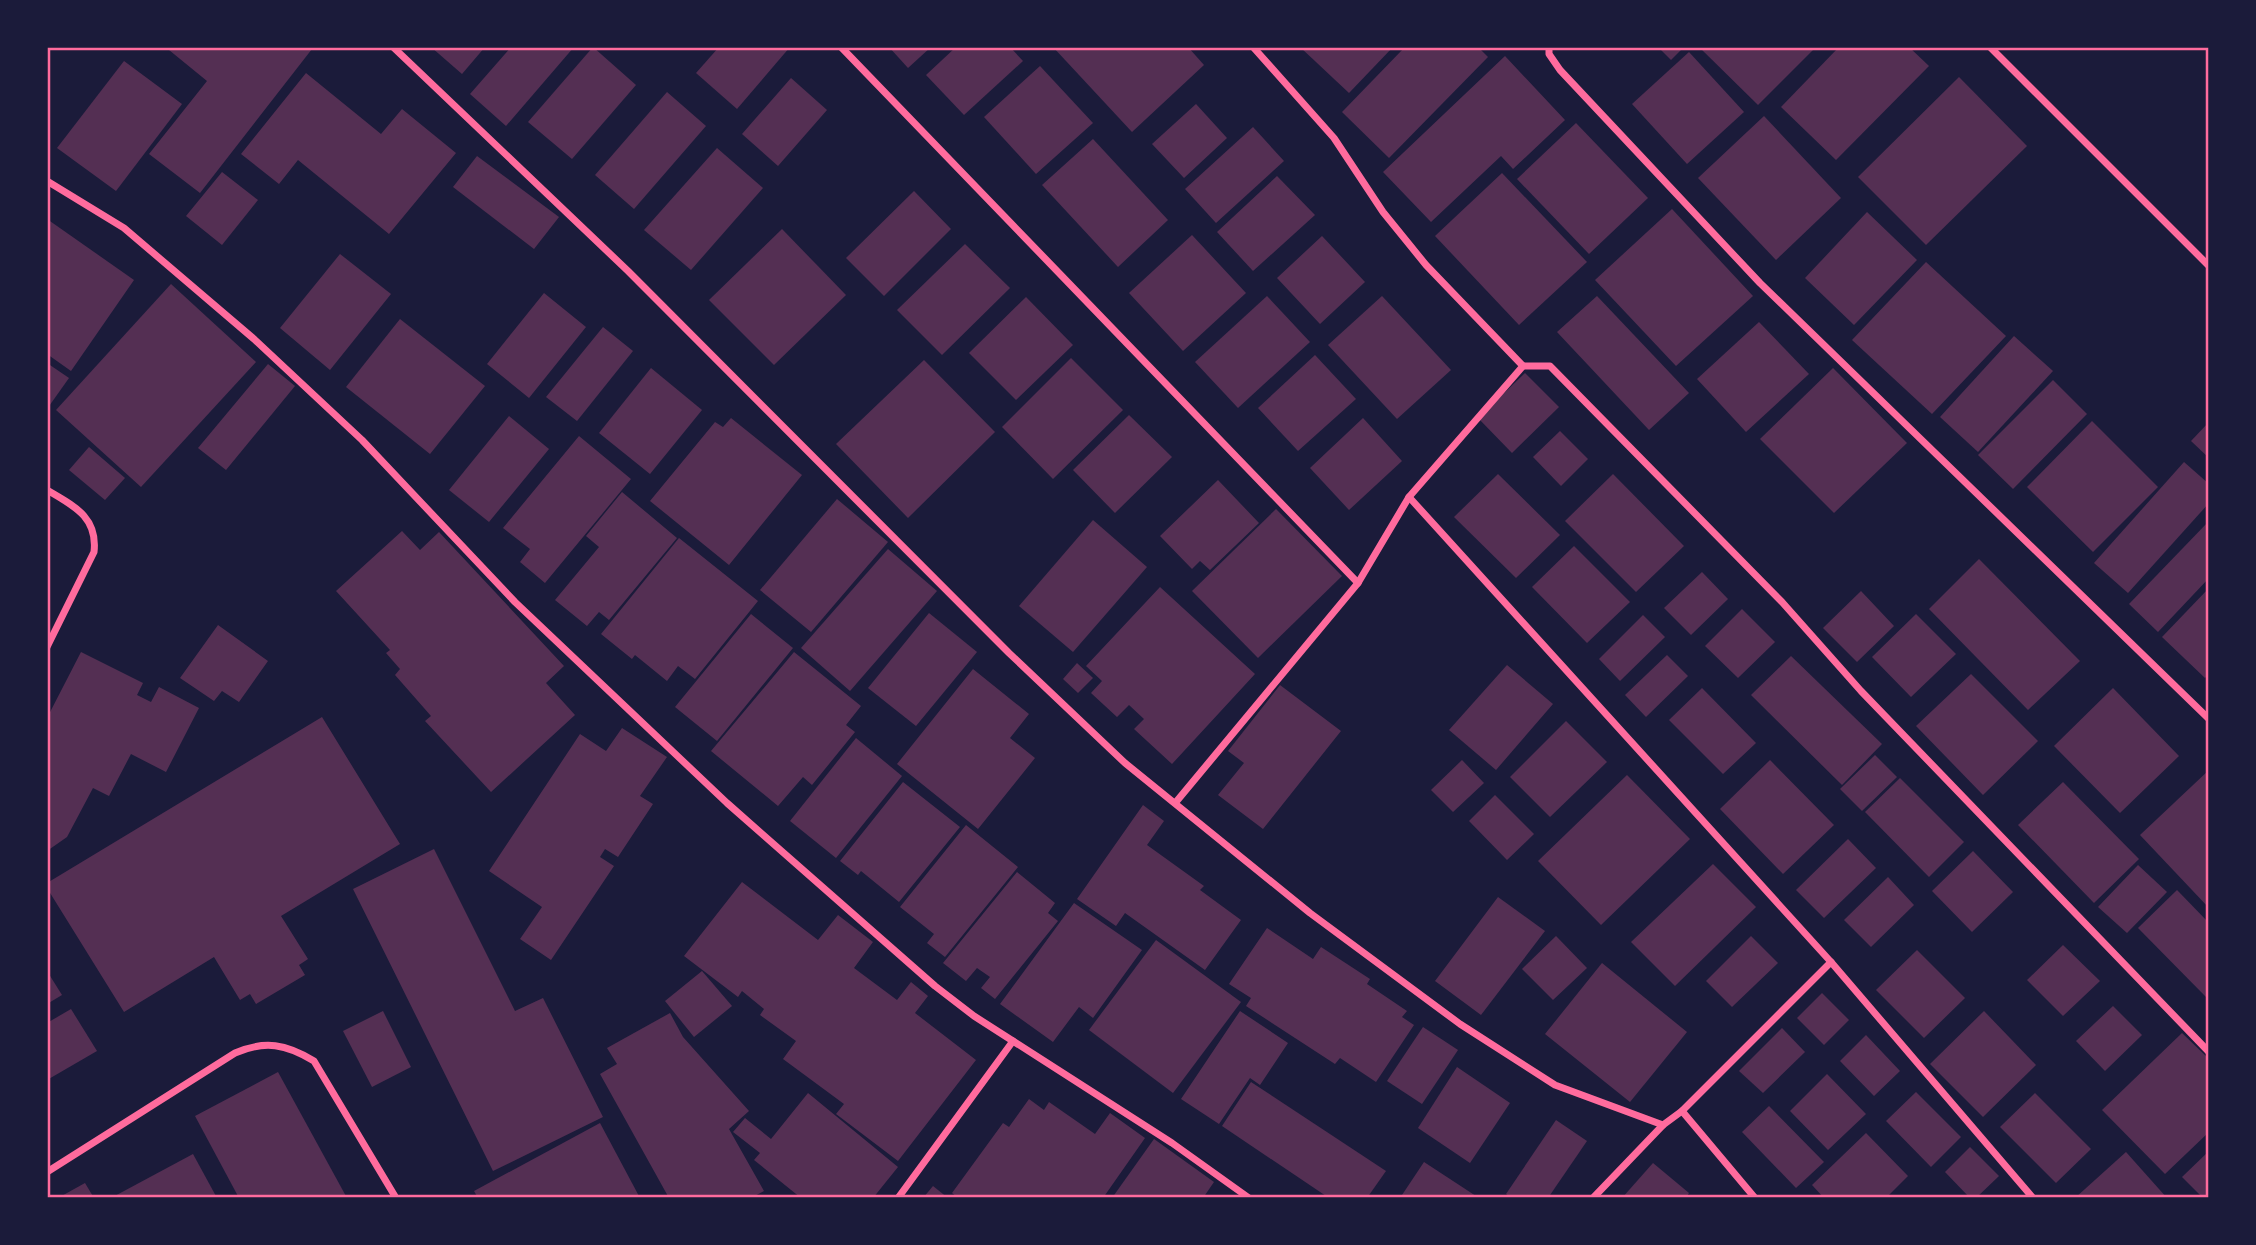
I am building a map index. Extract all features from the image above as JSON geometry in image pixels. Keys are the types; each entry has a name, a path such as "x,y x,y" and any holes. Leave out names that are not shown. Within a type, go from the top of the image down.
{"street":[{"path":"393,47 628,271 1009,653 1125,763 1310,913 1460,1024 1555,1085 1663,1125"},
{"path":"841,47 1358,583"},
{"path":"1254,47 1334,138 1383,212 1426,265 1523,366 1550,366 1783,602 1861,691 2209,1052"},
{"path":"1549,47 1549,54 1560,70 1760,283 2209,719"},
{"path":"1990,47 2209,266"},
{"path":"47,181 124,228 254,339 362,440 516,602 727,803 935,986 974,1016 1172,1143 1249,1198"},
{"path":"1176,802 1358,583 1409,497 1523,366"},
{"path":"47,490 71,504 89,521 96,537 94,552 47,647"},
{"path":"1409,497 1831,962 2033,1198"},
{"path":"1593,1198 1663,1125 1682,1111 1831,962"},
{"path":"898,1198 1013,1041"},
{"path":"47,1172 235,1053 250,1046 276,1045 294,1049 314,1061 396,1198"},
{"path":"1682,1111 1755,1198"}],"building":[{"path":"171,47 312,49 200,193 149,154 207,81 169,50"},
{"path":"431,47 485,47 462,74"},
{"path":"511,47 574,47 506,126 470,94"},
{"path":"593,47 636,85 572,159 528,122"},
{"path":"719,47 790,47 737,109 696,73"},
{"path":"889,47 931,47 908,68"},
{"path":"956,47 1010,47 1023,61 964,115 926,75"},
{"path":"1053,47 1188,47 1204,65 1132,132"},
{"path":"1300,47 1393,47 1349,93"},
{"path":"1405,47 1478,47 1488,57 1389,158 1342,112"},
{"path":"1658,47 1684,47 1671,60"},
{"path":"1699,47 1816,47 1758,105"},
{"path":"1839,47 1909,47 1929,66 1836,160 1781,107"},
{"path":"1689,52 1744,112 1687,164 1632,104"},
{"path":"1505,56 1565,120 1513,169 1501,156 1431,222 1383,172"},
{"path":"124,61 182,104 116,191 57,148"},
{"path":"1040,66 1093,123 1036,174 984,117"},
{"path":"306,73 381,134 402,109 456,153 389,234 298,160 279,184 241,154"},
{"path":"1959,77 2027,146 1926,245 1858,177"},
{"path":"791,78 827,110 778,166 742,134"},
{"path":"667,92 706,126 634,209 595,175"},
{"path":"1196,104 1227,138 1184,178 1152,144"},
{"path":"1764,116 1841,198 1776,260 1698,178"},
{"path":"1576,123 1648,198 1589,254 1517,179"},
{"path":"1253,127 1284,161 1216,223 1185,189"},
{"path":"1093,139 1168,220 1118,267 1042,185"},
{"path":"717,148 763,188 691,270 644,230"},
{"path":"477,156 559,217 534,249 453,187"},
{"path":"222,172 258,200 222,245 186,216"},
{"path":"1502,173 1587,262 1519,325 1435,236"},
{"path":"1277,176 1315,215 1253,271 1217,232"},
{"path":"914,191 951,229 884,296 846,258"},
{"path":"1672,209 1753,296 1676,366 1595,280"},
{"path":"1867,212 1917,260 1854,325 1805,278"},
{"path":"47,219 134,280 71,371 47,354"},
{"path":"782,229 846,295 774,365 709,300"},
{"path":"1192,235 1246,293 1183,351 1129,293"},
{"path":"1322,236 1365,282 1320,324 1277,278"},
{"path":"965,244 1010,288 942,355 897,310"},
{"path":"340,254 391,294 330,370 280,328"},
{"path":"1926,262 2006,336 1932,414 1852,340"},
{"path":"171,284 256,362 141,487 56,410"},
{"path":"544,293 586,327 529,398 487,364"},
{"path":"1267,296 1310,342 1238,408 1195,362"},
{"path":"1382,296 1451,370 1397,419 1328,345"},
{"path":"1597,296 1689,393 1649,430 1557,332"},
{"path":"1026,297 1073,345 1016,400 969,353"},
{"path":"400,319 485,386 430,454 346,387"},
{"path":"1759,322 1809,374 1746,432 1697,379"},
{"path":"603,327 633,351 577,421 546,397"},
{"path":"2014,336 2053,371 1978,452 1940,417"},
{"path":"1315,355 1356,399 1298,451 1258,408"},
{"path":"1071,358 1123,410 1053,479 1002,427"},
{"path":"924,360 995,432 908,518 836,444"},
{"path":"47,363 69,378 47,409"},
{"path":"268,364 295,386 226,470 198,448"},
{"path":"651,368 702,410 650,474 599,433"},
{"path":"1833,368 1907,443 1834,513 1760,439"},
{"path":"1525,373 1559,407 1512,453 1478,418"},
{"path":"2053,380 2087,414 2013,489 1978,455"},
{"path":"1129,415 1172,457 1115,513 1073,470"},
{"path":"509,416 549,449 489,522 449,490"},
{"path":"731,418 802,475 729,565 650,501 715,422 723,427"},
{"path":"1363,418 1402,461 1349,510 1310,468"},
{"path":"2092,421 2158,487 2093,552 2027,487"},
{"path":"2209,422 2209,458 2191,441"},
{"path":"1560,431 1588,459 1561,486 1533,457"},
{"path":"579,436 631,479 545,583 520,562 530,549 503,528"},
{"path":"89,447 125,478 105,500 69,470"},
{"path":"2184,462 2209,484 2209,503 2128,593 2094,563"},
{"path":"1498,474 1560,535 1516,578 1454,517"},
{"path":"1613,474 1684,546 1636,592 1565,521"},
{"path":"1218,480 1259,523 1210,570 1200,561 1192,569 1160,536"},
{"path":"622,492 677,538 609,620 599,612 587,626 555,600 599,547 586,536"},
{"path":"837,499 888,542 811,632 760,590"},
{"path":"1276,509 1342,576 1258,658 1192,591"},
{"path":"1093,520 1147,567 1073,652 1019,606"},
{"path":"2209,521 2209,578 2158,632 2129,604"},
{"path":"402,531 420,550 439,532 564,666 546,683 575,715 491,792 425,721 431,716 395,675 400,669 386,653 390,650 336,591"},
{"path":"679,538 758,601 695,679 678,666 667,681 635,655 632,659 601,634"},
{"path":"1574,546 1630,602 1587,643 1532,587"},
{"path":"888,549 937,591 850,691 801,648"},
{"path":"1979,559 2080,661 2028,710 1929,609"},
{"path":"1702,572 1728,599 1691,635 1664,608"},
{"path":"1160,587 1255,674 1172,764 1134,729 1144,719 1129,705 1117,717 1091,693 1102,681 1086,666"},
{"path":"2209,588 2209,674 2205,678 2162,637"},
{"path":"1861,591 1894,626 1857,662 1823,628"},
{"path":"1742,609 1775,642 1738,678 1705,646"},
{"path":"929,613 977,652 916,726 868,688"},
{"path":"751,614 793,648 717,741 675,707"},
{"path":"1916,614 1956,654 1911,697 1872,657"},
{"path":"1643,615 1665,637 1620,681 1599,659"},
{"path":"218,625 268,661 239,702 222,691 214,701 180,678"},
{"path":"81,652 143,683 137,695 151,702 159,687 199,708 166,772 131,754 109,796 93,788 67,837 47,851 47,718"},
{"path":"794,652 861,706 846,725 855,732 812,785 803,777 778,806 711,751"},
{"path":"1667,655 1688,676 1646,717 1625,695"},
{"path":"1791,656 1882,744 1842,785 1751,695"},
{"path":"1077,663 1093,678 1078,693 1063,679"},
{"path":"1507,665 1553,704 1496,770 1449,730"},
{"path":"973,669 1029,714 1010,738 1035,758 978,829 897,764"},
{"path":"1971,674 2038,741 1983,795 1916,726"},
{"path":"1280,685 1341,731 1263,829 1218,795 1244,763 1228,751"},
{"path":"1702,688 1756,743 1723,774 1669,720"},
{"path":"2113,688 2179,756 2120,813 2054,746"},
{"path":"322,717 400,844 281,916 308,959 299,965 305,975 256,1004 250,994 240,1000 214,957 124,1012 47,888 47,883"},
{"path":"1566,721 1607,762 1550,817 1510,777"},
{"path":"622,728 667,757 640,796 653,804 618,857 605,849 600,857 614,866 551,960 520,939 542,907 489,871 580,734 606,751"},
{"path":"856,738 902,776 836,858 790,821"},
{"path":"1875,755 1897,777 1862,811 1840,789"},
{"path":"1462,760 1484,783 1453,812 1431,790"},
{"path":"1770,760 1834,825 1783,874 1720,809"},
{"path":"2209,770 2209,908 2140,835"},
{"path":"1627,775 1690,839 1601,925 1538,861"},
{"path":"1900,778 1964,842 1929,877 1865,812"},
{"path":"903,782 960,827 899,902 861,871 858,875 840,861"},
{"path":"2063,782 2139,859 2094,903 2018,825"},
{"path":"1495,795 1534,834 1507,860 1469,821"},
{"path":"1143,805 1164,821 1147,845 1204,886 1200,890 1241,920 1205,970 1125,913 1116,926 1077,899"},
{"path":"966,825 1018,867 945,957 927,943 934,934 900,907"},
{"path":"1848,839 1876,868 1824,918 1796,890"},
{"path":"434,849 515,1011 543,998 603,1117 493,1171 353,889"},
{"path":"1973,851 2013,892 1972,932 1932,891"},
{"path":"1713,864 1756,907 1675,986 1631,942"},
{"path":"2138,865 2167,892 2127,933 2098,907"},
{"path":"1017,872 1055,903 1048,913 1058,921 995,999 981,988 990,977 977,968 966,981 943,963"},
{"path":"1888,877 1914,905 1871,947 1844,920"},
{"path":"742,882 818,940 838,915 873,942 854,968 897,1000 911,982 928,996 915,1013 976,1060 898,1161 836,1114 844,1104 783,1059 796,1041 760,1015 764,1009 742,991 738,997 684,956"},
{"path":"2177,890 2209,923 2209,994 2206,997 2138,928"},
{"path":"1498,897 1545,931 1481,1015 1435,981"},
{"path":"1074,903 1142,950 1093,1018 1079,1007 1053,1042 1000,1004"},
{"path":"1267,928 1313,959 1321,947 1370,979 1367,984 1407,1011 1402,1017 1414,1025 1376,1082 1340,1058 1335,1064 1246,1006 1251,998 1229,984"},
{"path":"1556,936 1587,968 1553,1000 1522,969"},
{"path":"1751,936 1778,963 1732,1007 1706,981"},
{"path":"1156,940 1241,1002 1173,1093 1089,1030"},
{"path":"2063,945 2100,981 2063,1016 2027,980"},
{"path":"1917,950 1965,998 1924,1038 1876,990"},
{"path":"1602,963 1687,1032 1630,1102 1545,1034"},
{"path":"47,971 62,995 47,1004"},
{"path":"702,971 732,1006 694,1037 665,1001"},
{"path":"1822,993 1849,1020 1824,1045 1797,1018"},
{"path":"2113,1006 2142,1035 2105,1071 2076,1041"},
{"path":"71,1009 97,1051 47,1080 47,1023"},
{"path":"383,1011 411,1067 372,1087 343,1031"},
{"path":"1240,1011 1288,1043 1260,1085 1250,1078 1219,1124 1181,1099"},
{"path":"1984,1011 2036,1065 1983,1117 1930,1064"},
{"path":"670,1013 683,1037 749,1111 729,1129 764,1191 751,1198 669,1198 600,1074 617,1064 607,1048"},
{"path":"1423,1027 1458,1050 1422,1104 1387,1081"},
{"path":"1782,1028 1805,1052 1763,1093 1739,1071"},
{"path":"2182,1033 2209,1059 2209,1132 2165,1174 2102,1110"},
{"path":"1866,1035 1900,1071 1874,1096 1840,1061"},
{"path":"1457,1067 1510,1103 1470,1163 1418,1128"},
{"path":"278,1072 347,1198 239,1198 195,1116"},
{"path":"1827,1074 1866,1114 1828,1150 1790,1111"},
{"path":"1251,1082 1386,1171 1367,1198 1329,1198 1222,1126"},
{"path":"1916,1092 1961,1137 1931,1167 1886,1121"},
{"path":"808,1093 898,1167 873,1198 801,1198 754,1160 760,1153 733,1132 745,1118 771,1139"},
{"path":"2035,1093 2091,1149 2056,1183 2000,1127"},
{"path":"1029,1099 1044,1110 1049,1102 1095,1134 1110,1113 1145,1138 1103,1198 958,1198 952,1193 1003,1123 1009,1127"},
{"path":"1769,1106 1824,1162 1796,1188 1742,1132"},
{"path":"1556,1120 1587,1141 1548,1198 1511,1198 1506,1194"},
{"path":"600,1123 640,1198 478,1198 474,1191"},
{"path":"1866,1133 1908,1176 1886,1198 1824,1198 1812,1185"},
{"path":"1154,1139 1214,1182 1203,1198 1112,1198"},
{"path":"1970,1147 1999,1176 1976,1198 1970,1198 1945,1172"},
{"path":"2209,1151 2209,1198 2203,1198 2182,1177"},
{"path":"2126,1152 2167,1198 2075,1198"},
{"path":"193,1154 217,1198 111,1198"},
{"path":"1424,1162 1479,1198 1400,1198"},
{"path":"1653,1163 1689,1193 1686,1198 1622,1198"},
{"path":"85,1183 94,1198 58,1198"},
{"path":"933,1186 948,1198 923,1198"}]}
